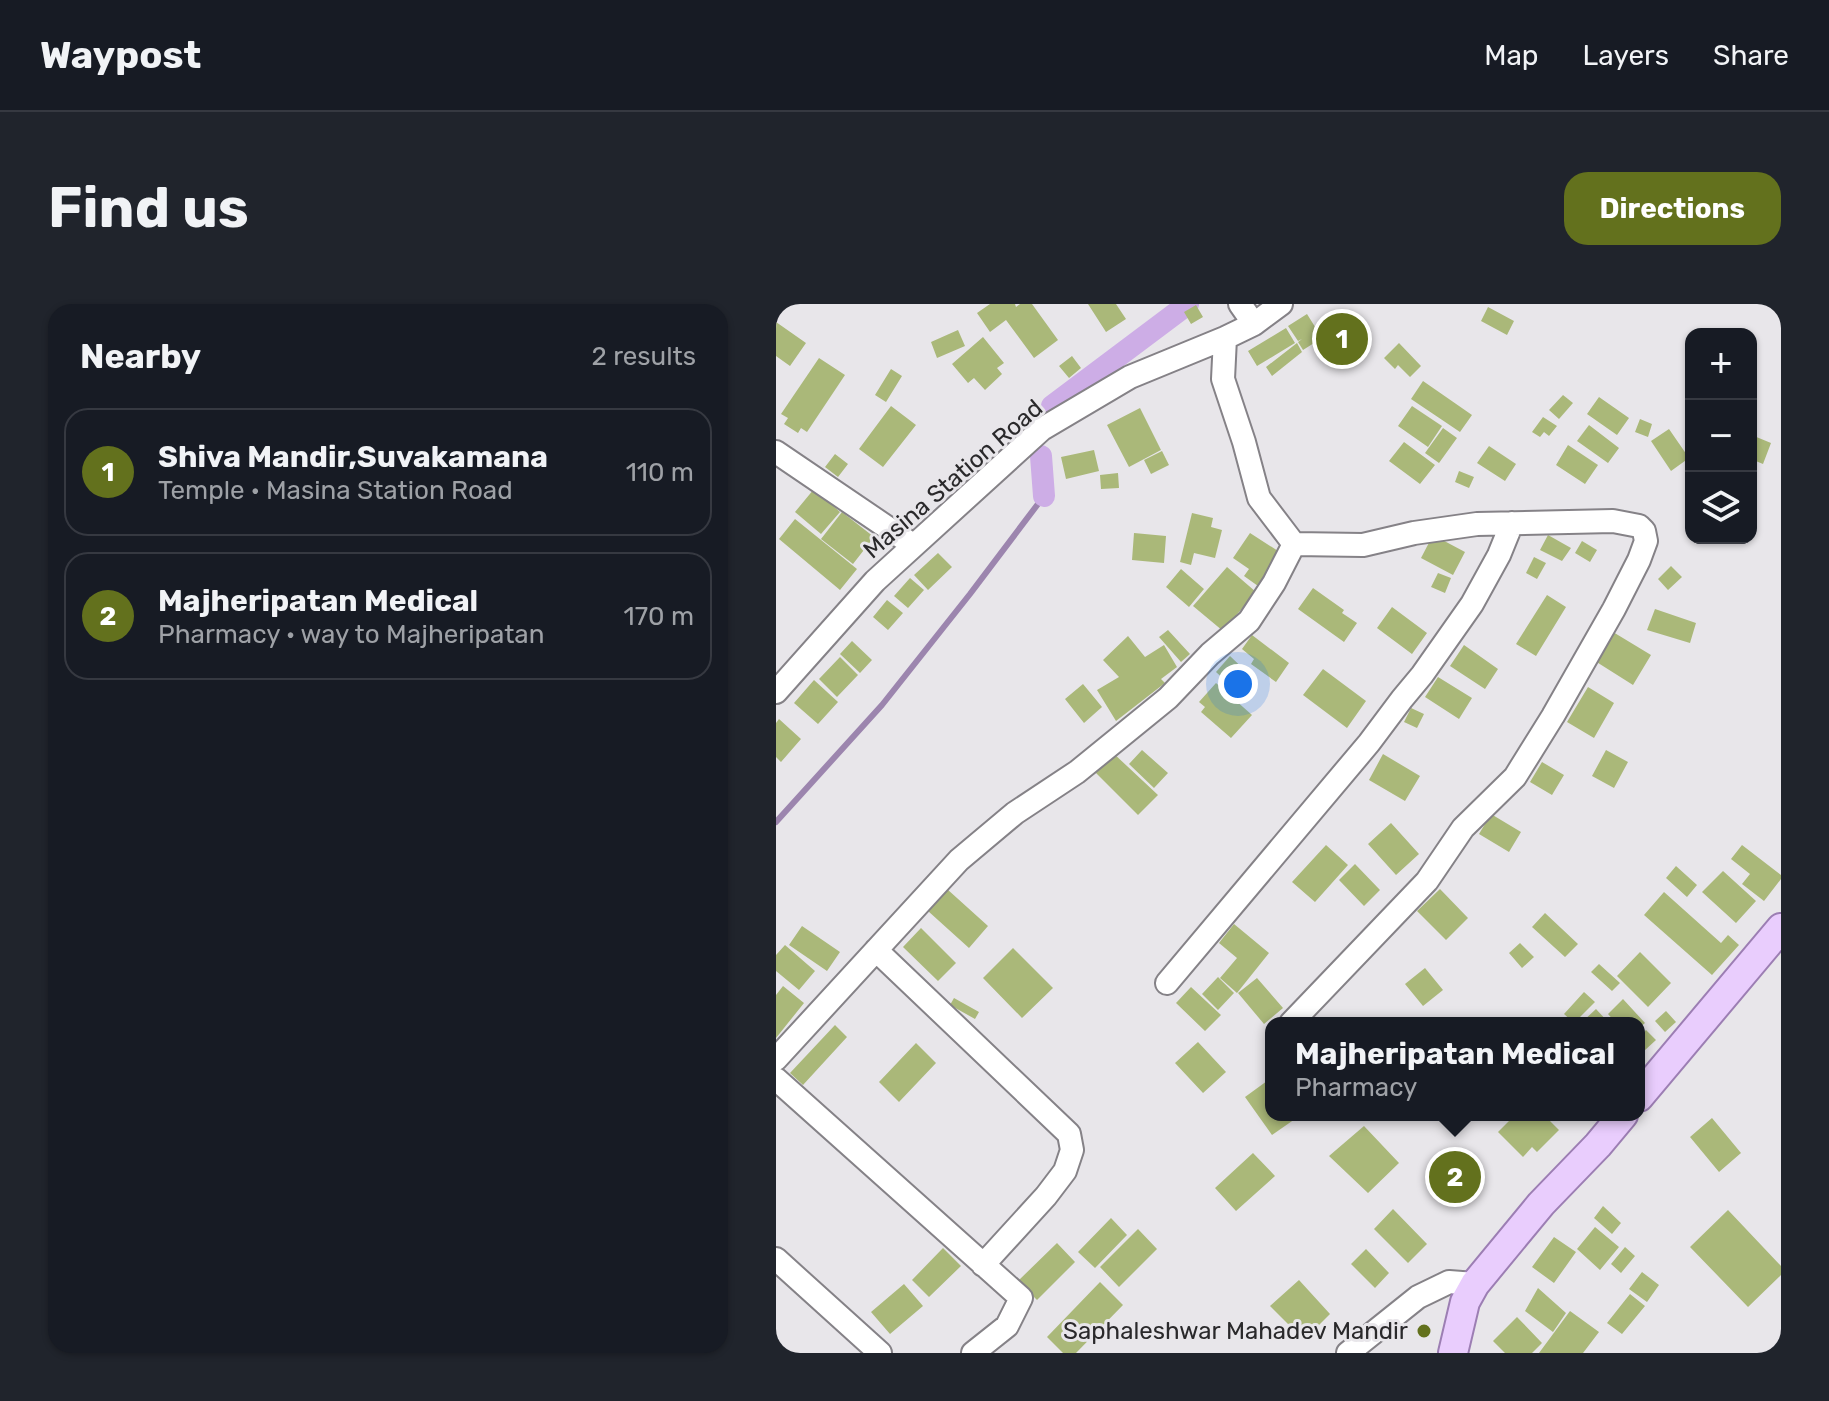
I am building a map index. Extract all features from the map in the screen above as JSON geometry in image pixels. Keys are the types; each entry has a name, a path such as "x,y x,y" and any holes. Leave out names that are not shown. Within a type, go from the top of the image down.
{"main road":[{"path":"1645,1090 1781,928"},
{"path":"1453,1353 1465,1302 1475,1284 1541,1204 1618,1121"}],"street":[{"path":"1240,304 1254,324"},
{"name":"Masina Station Road","path":"776,692 875,581 1042,429 1130,377 1254,324 1281,304"},
{"path":"1225,338 1223,379 1259,498 1294,544"},
{"path":"776,452 913,545"},
{"path":"1294,544 1363,545 1414,533 1477,524 1613,521 1639,526 1644,531 1646,541 1614,609 1515,777 1463,828 1427,881 1297,1017"},
{"path":"1167,983 1369,743 1422,675 1472,604 1499,555 1512,523"},
{"path":"776,1059 959,860 1015,813 1077,772 1168,698 1210,654 1249,621 1274,583 1294,544"},
{"path":"876,950 1069,1134 1072,1150 1065,1171 983,1265"},
{"path":"776,1079 1021,1298 1007,1326 973,1353"},
{"path":"776,1259 880,1353"},
{"path":"1348,1353 1418,1297 1449,1282 1475,1284"}],"building":[{"path":"990,304 1015,304 1016,307 1032,304 1058,340 1034,358 1006,320 990,332 977,313"},
{"path":"1088,304 1116,304 1126,319 1106,332"},
{"path":"1196,305 1203,317 1191,324 1184,312"},
{"path":"1488,307 1514,321 1507,335 1481,321"},
{"path":"1307,314 1322,338 1303,350 1298,342 1302,339 1298,341 1288,326"},
{"path":"776,322 806,343 790,366 776,356"},
{"path":"1342,323 1357,339 1341,355 1326,339"},
{"path":"1286,328 1295,343 1257,366 1248,351"},
{"path":"958,330 965,346 937,358 931,342"},
{"path":"983,337 1004,363 997,368 1002,374 985,390 974,378 968,383 952,364"},
{"path":"1297,343 1302,352 1272,376 1266,367"},
{"path":"1399,343 1421,366 1410,377 1398,365 1395,369 1384,358"},
{"path":"1072,356 1081,368 1069,378 1059,366"},
{"path":"819,358 845,375 807,432 801,428 798,433 784,424 788,418 781,414"},
{"path":"891,369 902,376 886,402 875,395"},
{"path":"1423,381 1472,415 1460,432 1411,399"},
{"path":"1563,395 1573,403 1559,419 1549,410"},
{"path":"1599,397 1629,418 1617,435 1587,414"},
{"path":"891,406 916,425 883,467 859,449"},
{"path":"1412,406 1442,426 1428,447 1398,426"},
{"path":"1140,408 1161,450 1129,467 1107,425"},
{"path":"1543,417 1557,426 1549,436 1544,432 1540,437 1532,432"},
{"path":"1640,419 1652,424 1648,437 1635,432"},
{"path":"1589,425 1619,448 1608,463 1577,441"},
{"path":"1443,428 1457,438 1439,463 1425,453"},
{"path":"1669,429 1685,452 1685,461 1671,471 1651,441"},
{"path":"1757,437 1771,443 1763,464 1757,462"},
{"path":"1404,442 1435,465 1420,484 1389,461"},
{"path":"1568,445 1598,465 1585,484 1556,465"},
{"path":"1489,446 1516,464 1505,481 1477,463"},
{"path":"1094,450 1099,471 1066,479 1061,457"},
{"path":"1162,451 1169,465 1151,474 1144,460"},
{"path":"835,454 848,464 838,477 825,467"},
{"path":"1459,471 1474,477 1469,488 1455,482"},
{"path":"1118,473 1119,488 1101,489 1100,475"},
{"path":"814,489 840,512 821,534 795,512"},
{"path":"842,512 874,537 853,564 821,539"},
{"path":"1192,513 1213,518 1211,527 1222,530 1215,558 1194,553 1191,565 1180,562"},
{"path":"795,519 857,569 840,590 779,539"},
{"path":"1134,533 1166,536 1164,563 1132,560"},
{"path":"1250,533 1278,551 1258,586 1244,576 1249,569 1233,558"},
{"path":"1433,535 1465,552 1453,575 1421,558"},
{"path":"1548,535 1571,548 1562,561 1540,550"},
{"path":"1582,541 1597,550 1590,562 1575,553"},
{"path":"938,553 952,567 928,590 914,575"},
{"path":"1534,557 1546,563 1537,579 1526,573"},
{"path":"1671,566 1682,577 1668,590 1658,579"},
{"path":"1227,567 1256,592 1223,631 1193,606"},
{"path":"1181,569 1204,589 1189,607 1166,587"},
{"path":"1438,573 1451,578 1445,593 1431,587"},
{"path":"910,578 924,590 908,608 894,596"},
{"path":"1313,588 1357,623 1344,642 1298,609"},
{"path":"1547,595 1566,607 1536,656 1516,644"},
{"path":"887,600 903,613 888,630 873,617"},
{"path":"1392,607 1427,633 1412,654 1377,628"},
{"path":"1655,609 1696,623 1690,643 1647,630"},
{"path":"1168,630 1190,654 1181,662 1159,637"},
{"path":"1613,632 1651,655 1633,685 1595,661"},
{"path":"1252,635 1289,663 1276,682 1251,664 1254,659 1242,649"},
{"path":"1128,636 1145,657 1164,645 1177,667 1161,679 1165,683 1116,721 1097,690 1119,677 1103,660"},
{"path":"852,641 872,660 860,673 840,654"},
{"path":"1464,645 1498,669 1485,689 1450,666"},
{"path":"1230,656 1255,680 1241,695 1216,672"},
{"path":"840,657 858,675 837,697 819,679"},
{"path":"1323,669 1366,701 1347,728 1303,695"},
{"path":"1438,677 1472,698 1459,719 1425,697"},
{"path":"814,680 838,702 818,724 794,703"},
{"path":"1216,683 1252,715 1231,738 1201,712 1205,707 1199,702"},
{"path":"1083,684 1102,707 1084,723 1065,699"},
{"path":"1588,687 1614,703 1594,738 1567,722"},
{"path":"1411,708 1424,714 1417,728 1404,722"},
{"path":"779,719 801,739 781,762 776,757 776,723"},
{"path":"1142,750 1168,773 1154,788 1129,764"},
{"path":"1606,750 1628,762 1614,788 1592,776"},
{"path":"1112,752 1158,795 1138,815 1093,770"},
{"path":"1383,754 1420,776 1405,801 1369,780"},
{"path":"1542,762 1564,775 1552,795 1530,782"},
{"path":"1491,814 1521,832 1509,852 1479,834"},
{"path":"1391,823 1419,854 1396,875 1368,844"},
{"path":"1326,845 1348,865 1315,902 1292,882"},
{"path":"1742,845 1781,875 1764,901 1742,884 1750,874 1731,859"},
{"path":"1355,864 1380,890 1364,906 1339,880"},
{"path":"1676,866 1697,885 1687,897 1666,878"},
{"path":"1723,871 1756,901 1736,923 1702,892"},
{"path":"947,889 988,926 969,948 928,911"},
{"path":"1440,889 1468,918 1446,940 1417,911"},
{"path":"1664,892 1721,943 1728,935 1739,945 1712,975 1644,915"},
{"path":"1545,913 1578,944 1565,957 1532,927"},
{"path":"1234,924 1269,953 1237,993 1220,978 1237,958 1219,943"},
{"path":"802,926 840,952 827,971 789,945"},
{"path":"921,928 956,963 938,981 903,947"},
{"path":"1520,943 1534,957 1522,968 1509,953"},
{"path":"785,945 815,971 799,990 776,971 776,955"},
{"path":"1013,948 1053,988 1022,1018 983,978"},
{"path":"1640,952 1671,983 1648,1007 1617,976"},
{"path":"1599,964 1620,983 1612,991 1591,972"},
{"path":"1425,968 1443,990 1423,1006 1405,984"},
{"path":"1218,977 1234,993 1218,1010 1202,994"},
{"path":"1257,978 1283,1008 1272,1017 1265,1017 1264,1024 1238,993"},
{"path":"783,986 804,1003 776,1038 776,995"},
{"path":"1191,987 1221,1015 1205,1031 1176,1003"},
{"path":"1584,992 1595,1002 1580,1017 1564,1014"},
{"path":"954,998 979,1012 975,1019 950,1005"},
{"path":"1623,999 1640,1017 1611,1017 1608,1014"},
{"path":"1596,1009 1603,1017 1587,1017"},
{"path":"1666,1011 1676,1022 1665,1032 1655,1021"},
{"path":"835,1025 847,1037 803,1085 790,1073"},
{"path":"1645,1031 1656,1040 1645,1050"},
{"path":"1198,1042 1226,1072 1203,1093 1175,1063"},
{"path":"916,1043 936,1063 899,1102 879,1082"},
{"path":"1265,1082 1265,1121 1292,1121 1272,1135 1245,1097"},
{"path":"1712,1118 1741,1153 1719,1172 1690,1137"},
{"path":"1509,1121 1550,1121 1559,1130 1537,1152 1532,1147 1523,1157 1498,1132"},
{"path":"1364,1126 1399,1163 1368,1193 1329,1156"},
{"path":"1451,1148 1484,1181 1459,1206 1427,1172"},
{"path":"1253,1153 1275,1176 1236,1211 1215,1188"},
{"path":"1603,1206 1621,1223 1612,1234 1594,1218"},
{"path":"1393,1209 1427,1244 1408,1263 1374,1229"},
{"path":"1728,1210 1781,1266 1781,1275 1748,1307 1690,1247"},
{"path":"1111,1218 1127,1235 1095,1268 1078,1252"},
{"path":"1595,1227 1619,1247 1600,1270 1577,1249"},
{"path":"1138,1229 1157,1249 1119,1287 1100,1267"},
{"path":"1554,1237 1576,1252 1554,1283 1532,1267"},
{"path":"1057,1243 1075,1262 1037,1300 1018,1281"},
{"path":"1625,1247 1635,1256 1621,1273 1611,1264"},
{"path":"943,1248 961,1266 929,1297 912,1280"},
{"path":"1366,1249 1389,1273 1375,1288 1351,1264"},
{"path":"1642,1272 1659,1285 1647,1302 1629,1289"},
{"path":"1299,1280 1330,1314 1304,1340 1270,1306"},
{"path":"1100,1282 1123,1305 1076,1353 1063,1353 1047,1337"},
{"path":"904,1284 923,1306 890,1334 871,1312"},
{"path":"1538,1288 1566,1313 1553,1332 1525,1311"},
{"path":"1630,1294 1645,1306 1622,1334 1607,1323"},
{"path":"1570,1311 1599,1332 1583,1353 1539,1353"},
{"path":"1517,1317 1542,1343 1532,1353 1505,1353 1493,1341"}],"waterway":[{"path":"1052,406 1188,304"},
{"path":"1041,456 1044,496"},
{"path":"776,822 882,705 1044,496"}],"place":[{"name":"Shiva Mandir,Suvakamana","path":"1342,339"},
{"name":"Majheripatan Medical","path":"1455,1177"},
{"name":"Saphaleshwar Mahadev Mandir","path":"1424,1331"}]}
